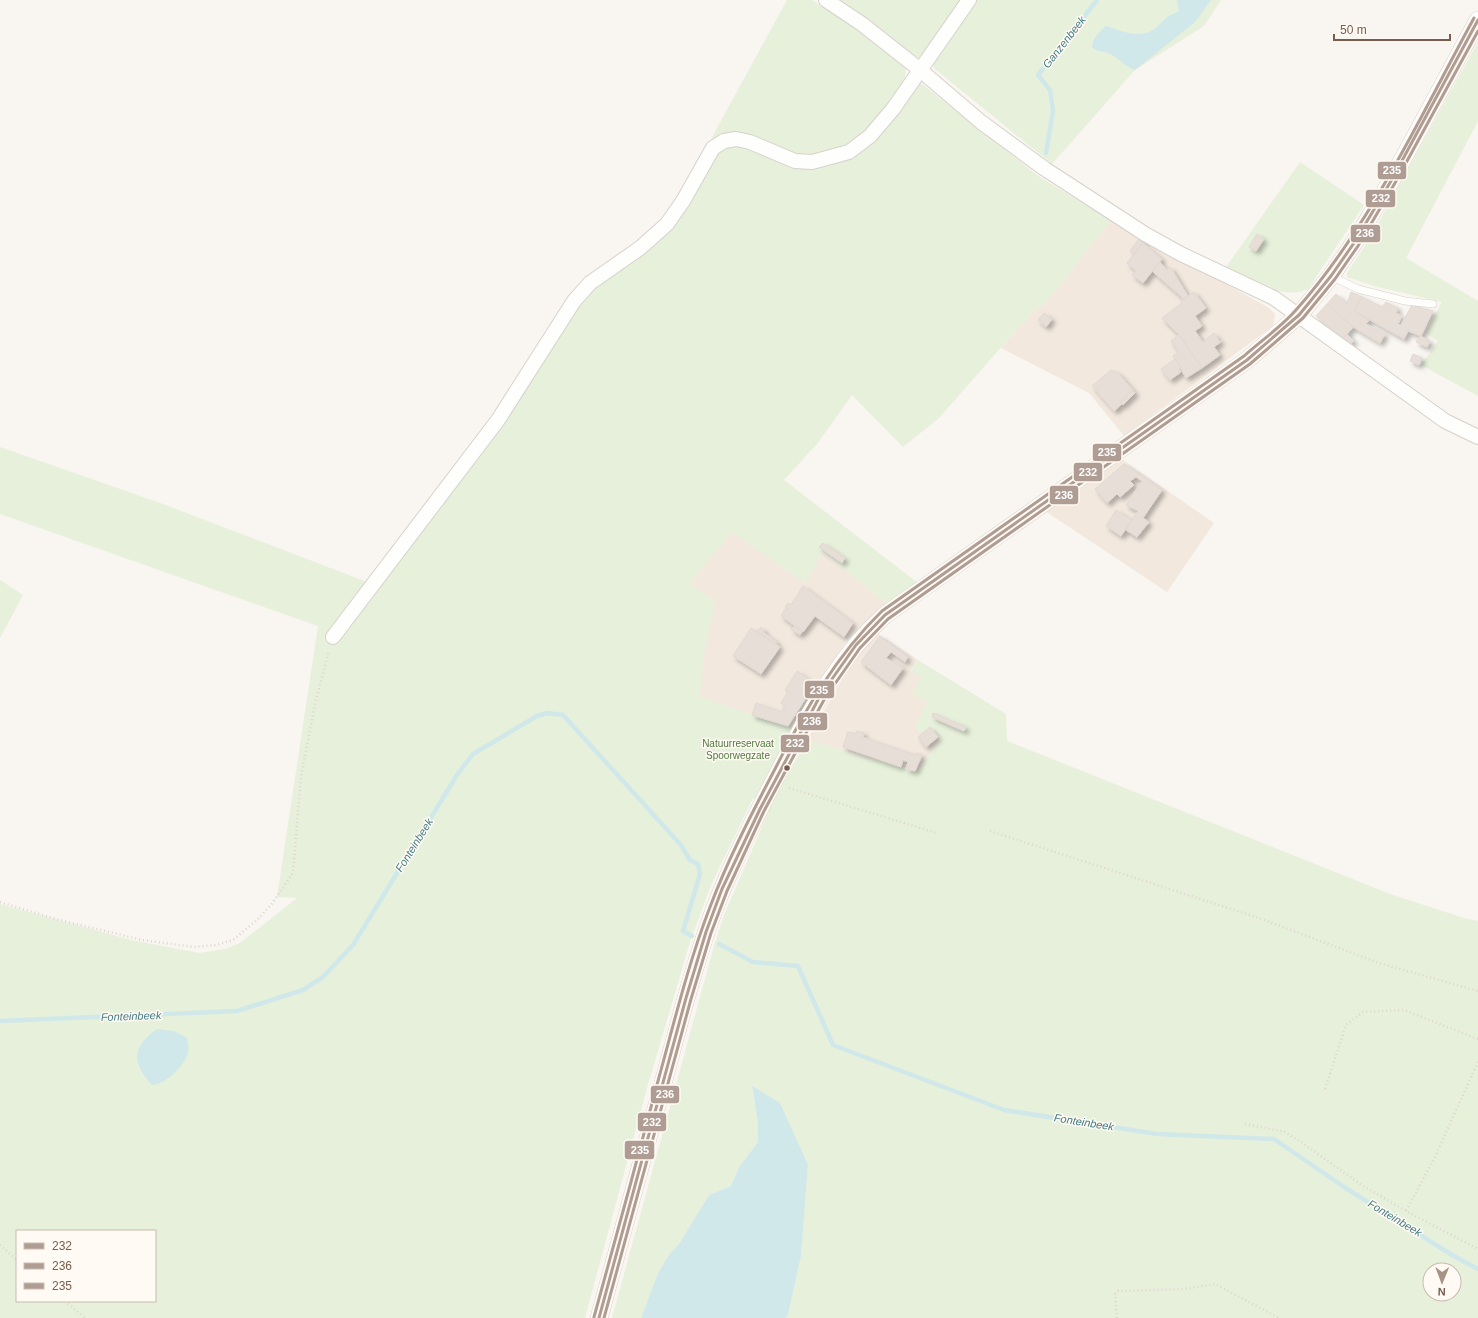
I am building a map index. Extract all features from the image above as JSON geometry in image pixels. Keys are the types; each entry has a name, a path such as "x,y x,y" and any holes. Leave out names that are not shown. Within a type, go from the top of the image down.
{"street":[{"path":"826,0 862,24 919,69 981,122 1045,169 1138,230 1181,254 1274,298 1444,421 1478,437"},
{"path":"333,637 498,420 574,301 590,283 640,248 667,224 683,201 713,148 724,141 736,139 750,142 795,161 812,162 849,152 870,136 893,109 919,69 969,0"},
{"path":"599,1318 677,1030 715,909 773,783 793,744 842,661 865,633 885,615 1248,360 1299,315 1331,276 1354,243 1391,180 1478,20"}],"lane":[{"path":"1331,276 1358,290 1405,301 1433,304"}],"path":[{"path":"0,902 56,919 142,940 194,947 216,945 233,940 256,920 271,904 293,873 301,776 316,700 333,637"},
{"path":"773,783 937,834"},
{"path":"990,831 1256,917 1379,963 1478,992"},
{"path":"1325,1088 1346,1025 1363,1012 1404,1010 1478,1039"},
{"path":"1406,1211 1434,1159 1478,1062"},
{"path":"1245,1124 1285,1132 1360,1184 1406,1211 1478,1249"},
{"path":"0,1245 16,1259"},
{"path":"1116,1318 1115,1294 1118,1291 1184,1289 1215,1284 1279,1318"},
{"path":"66,1302 85,1318"}],"shaded area":[{"path":"1111,220 1269,308 1275,314 1273,326 1124,436 1089,393 1001,348 1035,309 1043,306"},
{"path":"1120,458 1214,523 1167,592 1045,511"},
{"path":"732,531 805,583 823,552 886,603 848,639 808,698 776,753 699,699 703,660 690,583"},
{"path":"877,633 918,660 911,670 921,677 927,702 920,734 941,737 918,772 807,740 846,673"}],"green space":[{"path":"787,0 812,0 860,31 902,61 906,68 904,83 869,131 840,151 805,158 730,134 711,139"},
{"path":"841,0 964,0 922,58 911,55 840,3"},
{"path":"974,0 1221,0 1204,26 1135,70 1052,164 935,69 932,62"},
{"path":"1478,42 1478,121 1406,258 1478,301 1478,396 1421,365 1438,341 1425,333 1442,302 1374,286 1347,277 1347,273 1369,240"},
{"name":"Natuurreservaat Spoorwegzate","path":"918,81 1041,178 1111,220 1043,306 1035,309 938,419 903,447 852,395 817,444 784,480 918,583 886,603 823,552 805,583 732,532 690,583 715,602 703,660 700,697 793,728 756,799 753,798 711,885 690,942 647,1088 585,1318 0,1318 0,904 131,940 200,953 225,949 240,943 297,898 277,897 318,626 0,514 0,447 163,504 367,582 383,579 530,383 588,288 645,252 718,149 725,145 740,145 776,160 850,156"},
{"path":"1300,162 1364,205 1308,289 1299,292 1278,291 1254,283 1224,270"},
{"path":"0,580 23,595 0,638"},
{"path":"918,660 1006,714 1007,741 1390,894 1464,918 1478,921 1478,1318 785,1318 788,1315 801,1256 808,1165 795,1139 752,1087 758,1123 758,1142 739,1167 731,1186 709,1195 679,1244 670,1253 658,1273 641,1318 612,1318 714,946 724,915 777,792 808,740 918,772 941,737 920,734 915,726 927,702 912,693 921,677 911,671"}],"water":[{"path":"1177,0 1211,0 1195,22 1135,70 1128,67 1114,56 1092,47 1095,38 1106,26 1134,34 1147,33 1153,30 1168,17 1179,12"},
{"path":"157,1029 174,1031 187,1038 188,1054 186,1059 173,1074 163,1082 152,1085 140,1069 137,1055 143,1042"},
{"path":"752,1086 780,1103 808,1165 801,1256 788,1315 785,1318 641,1318 658,1273 670,1253 679,1244 709,1195 731,1186 739,1167 758,1142 758,1123"}],"building":[{"path":"1257,234 1264,239 1256,251 1249,247"},
{"path":"1139,239 1144,242 1134,254 1130,251"},
{"path":"1143,243 1162,259 1143,283 1132,275 1136,271 1127,263"},
{"path":"1160,262 1167,270 1170,267 1171,268 1188,296 1184,299 1152,271"},
{"path":"1194,292 1206,308 1195,316 1202,326 1195,331 1203,342 1214,333 1220,342 1222,341 1214,347 1220,355 1202,368 1179,335 1162,318 1182,303 1181,301"},
{"path":"1351,292 1362,297 1354,311 1369,320 1366,324 1385,334 1380,343 1353,327 1327,304 1336,294 1347,304"},
{"path":"1362,297 1382,307 1386,302 1398,308 1396,313 1402,316 1398,324 1401,325 1412,305 1433,311 1421,336 1408,331 1404,339 1354,311"},
{"path":"1327,304 1353,327 1343,339 1316,316"},
{"path":"1044,313 1052,319 1046,327 1038,320"},
{"path":"1347,334 1354,341 1351,344 1343,339"},
{"path":"1179,335 1202,368 1186,378 1173,356 1179,352 1171,341"},
{"path":"1420,336 1430,341 1427,347 1416,342"},
{"path":"1413,354 1422,358 1419,365 1410,361"},
{"path":"1175,359 1181,367 1179,369 1181,372 1170,380 1161,369"},
{"path":"1111,370 1118,373 1133,390 1120,402 1122,404 1114,411 1092,386"},
{"path":"1133,390 1135,393 1123,405 1120,402"},
{"path":"1124,464 1162,490 1143,518 1149,522 1137,537 1126,530 1138,511 1126,505 1142,481 1136,477 1130,481 1134,485 1120,497 1117,494 1107,503 1095,489"},
{"path":"1116,510 1132,520 1121,536 1106,526"},
{"path":"823,543 845,558 842,563 819,547"},
{"path":"803,586 853,623 844,637 815,616 803,632 781,616 785,609 788,609 785,607 788,603 791,605"},
{"path":"794,626 802,631 800,635 791,629"},
{"path":"761,627 764,630 763,632 777,642 776,644 757,632"},
{"path":"751,628 780,647 761,674 733,656"},
{"path":"880,636 908,657 905,662 891,652 886,658 903,668 891,685 861,662"},
{"path":"797,671 815,684 788,726 752,715 756,703 781,712 785,706 781,703 788,692 785,690"},
{"path":"933,713 966,727 964,731 932,717"},
{"path":"930,727 938,737 926,747 918,737"},
{"path":"857,731 864,733 863,737 915,755 916,753 922,755 915,771 906,769 908,762 903,760 901,767 843,747 848,732 856,734"}],"waterway":[{"name":"Ganzenbeek","path":"1046,153 1053,111 1050,90 1038,75 1097,0"},
{"name":"Fonteinbeek","path":"0,1021 237,1011 303,990 323,977 353,945 457,775 473,754 537,716 547,713 563,715 681,845 690,860 698,864 700,874 683,931 692,936"},
{"name":"Fonteinbeek","path":"719,944 753,962 798,966 833,1045 1004,1110 1157,1134 1274,1139 1344,1187 1452,1255 1478,1269"}],"transit line":[{"name":"235","path":"594,1317 682,994 702,928 732,854 749,819 798,725 823,684 850,646 882,611 1244,356 1296,310 1323,278 1371,207 1414,131 1474,18"},
{"name":"232","path":"599,1318 686,998 706,932 722,889 760,809 820,696 856,645 885,615 1247,360 1299,315 1331,276 1354,243 1391,181 1478,20"},
{"name":"236","path":"604,1318 691,999 711,933 727,891 764,811 825,698 860,648 888,619 1250,364 1303,318 1335,279 1358,246 1395,183 1478,31"}]}
